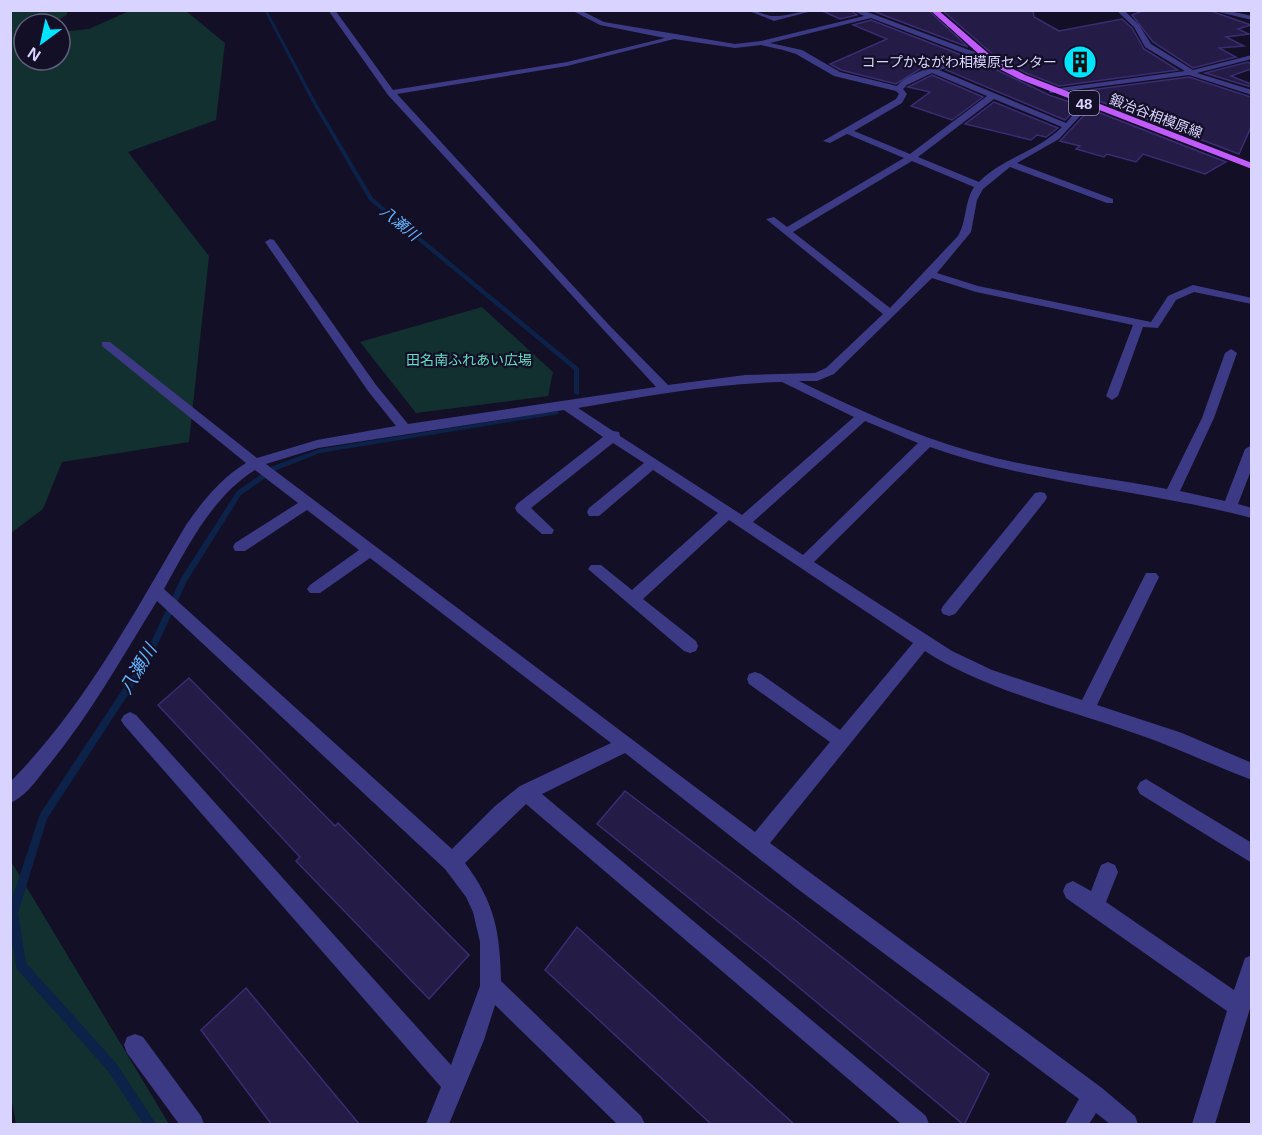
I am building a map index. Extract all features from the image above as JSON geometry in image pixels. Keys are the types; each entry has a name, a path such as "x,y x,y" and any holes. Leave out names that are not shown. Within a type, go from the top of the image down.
{"main road":[{"name":"鍛冶谷相模原線","path":"933,10 993,62 1053,91 1251,166"}],"street":[{"path":"331,10 391,93 550,268 665,389"},
{"path":"574,10 602,24 674,38 735,46 761,43 872,16"},
{"path":"750,10 774,19 813,10"},
{"path":"855,10 993,62"},
{"path":"1119,10 1137,26 1148,45 1190,72 1251,93"},
{"path":"1213,10 1227,11 1251,18"},
{"path":"391,93 553,66 614,54 674,38"},
{"path":"761,43 799,52 821,66 850,78 899,89 903,94 898,101 826,141"},
{"path":"899,89 904,83 932,70 977,57"},
{"path":"1053,91 1190,72 1251,57"},
{"path":"932,70 1066,126"},
{"path":"786,231 912,158 992,97"},
{"path":"10,795 49,752 160,594 191,529 207,506 239,473 317,444 405,429 665,389 745,379 818,377 830,371 930,274 969,227 969,206 980,186 1009,164 1057,137 1086,104"},
{"path":"847,131 980,186"},
{"path":"1009,164 1110,201"},
{"path":"771,219 890,314"},
{"path":"270,242 372,388 405,429"},
{"path":"930,274 976,289 1154,326 1172,298 1193,288 1251,301"},
{"path":"1112,396 1139,323"},
{"path":"106,344 257,465 1094,1096 1127,1125"},
{"path":"1172,493 1208,418 1231,353"},
{"path":"785,379 862,417 972,456 1172,493 1251,513"},
{"path":"566,406 614,435 946,656 987,675 1176,739 1251,772"},
{"path":"744,521 862,417"},
{"path":"547,530 522,508 614,435"},
{"path":"805,562 928,441"},
{"path":"1230,507 1251,449"},
{"path":"594,512 654,462"},
{"path":"949,610 1040,497"},
{"path":"240,547 308,503"},
{"path":"634,598 729,512"},
{"path":"315,589 370,550"},
{"path":"596,569 690,646"},
{"path":"1086,710 1151,578"},
{"path":"160,594 452,862 473,890 483,910 490,942 491,986 473,1040 437,1125"},
{"path":"757,844 924,641"},
{"path":"755,679 843,742"},
{"path":"130,720 454,1085"},
{"path":"452,862 502,812 526,792 627,744"},
{"path":"1146,788 1251,854"},
{"path":"526,792 918,1125"},
{"path":"1095,906 1108,872"},
{"path":"1073,891 1239,1006"},
{"path":"1204,1125 1251,965"},
{"path":"491,986 633,1125"},
{"path":"135,1045 193,1125"},
{"path":"1076,1125 1094,1096"}],"green space":[{"path":"11,11 67,11 12,12 12,72 72,72 72,31 89,29 129,11 186,11 225,43 216,120 128,152 209,256 189,442 62,462 43,509 11,533"},
{"name":"田名南ふれあい広場","path":"482,307 553,372 548,396 416,413 360,342"},
{"path":"10,863 169,1124 16,1124 10,1091"}],"building":[{"path":"820,10 850,10 857,15 840,19"},
{"path":"870,10 928,10 968,47"},
{"path":"942,10 1033,10 1034,17 1059,31 1122,19 1132,28 1144,49 1178,70 1059,86 997,58"},
{"path":"1145,10 1208,10 1251,25 1238,29 1249,34 1226,37 1244,46 1219,48 1236,57 1193,68 1153,42 1132,15"},
{"path":"871,20 964,56 920,69 896,84 841,70 830,64 887,39 853,25"},
{"path":"978,61 1049,95 1079,105 1065,120 946,70"},
{"path":"1248,62 1251,64 1251,69 1231,76 1251,84 1251,87 1205,73"},
{"path":"932,75 983,97 952,120 911,106 930,92 908,87"},
{"path":"1189,77 1251,97 1251,127 1239,154 1075,92"},
{"path":"994,102 1058,128 1046,137 1037,135 1031,140 965,124"},
{"path":"1090,109 1226,162 1205,174 1143,154 1136,162 1107,154 1104,157 1076,149 1080,146 1060,141"},
{"path":"189,678 335,826 338,823 469,955 429,999 296,861 300,857 158,705"},
{"path":"625,791 795,920 989,1074 964,1125 766,960 597,824"},
{"path":"577,927 795,1125 712,1125 545,970"},
{"path":"246,988 360,1125 272,1125 201,1030"}],"waterway":[{"name":"八瀬川","path":"265,10 314,102 371,199 577,369 577,393"},
{"name":"八瀬川","path":"150,1124 112,1067 21,965 13,913 43,817 147,659 184,580 239,493 275,468 319,451 557,413"}],"place":[{"name":"コープかながわ相模原センター","path":"1080,62"}]}
